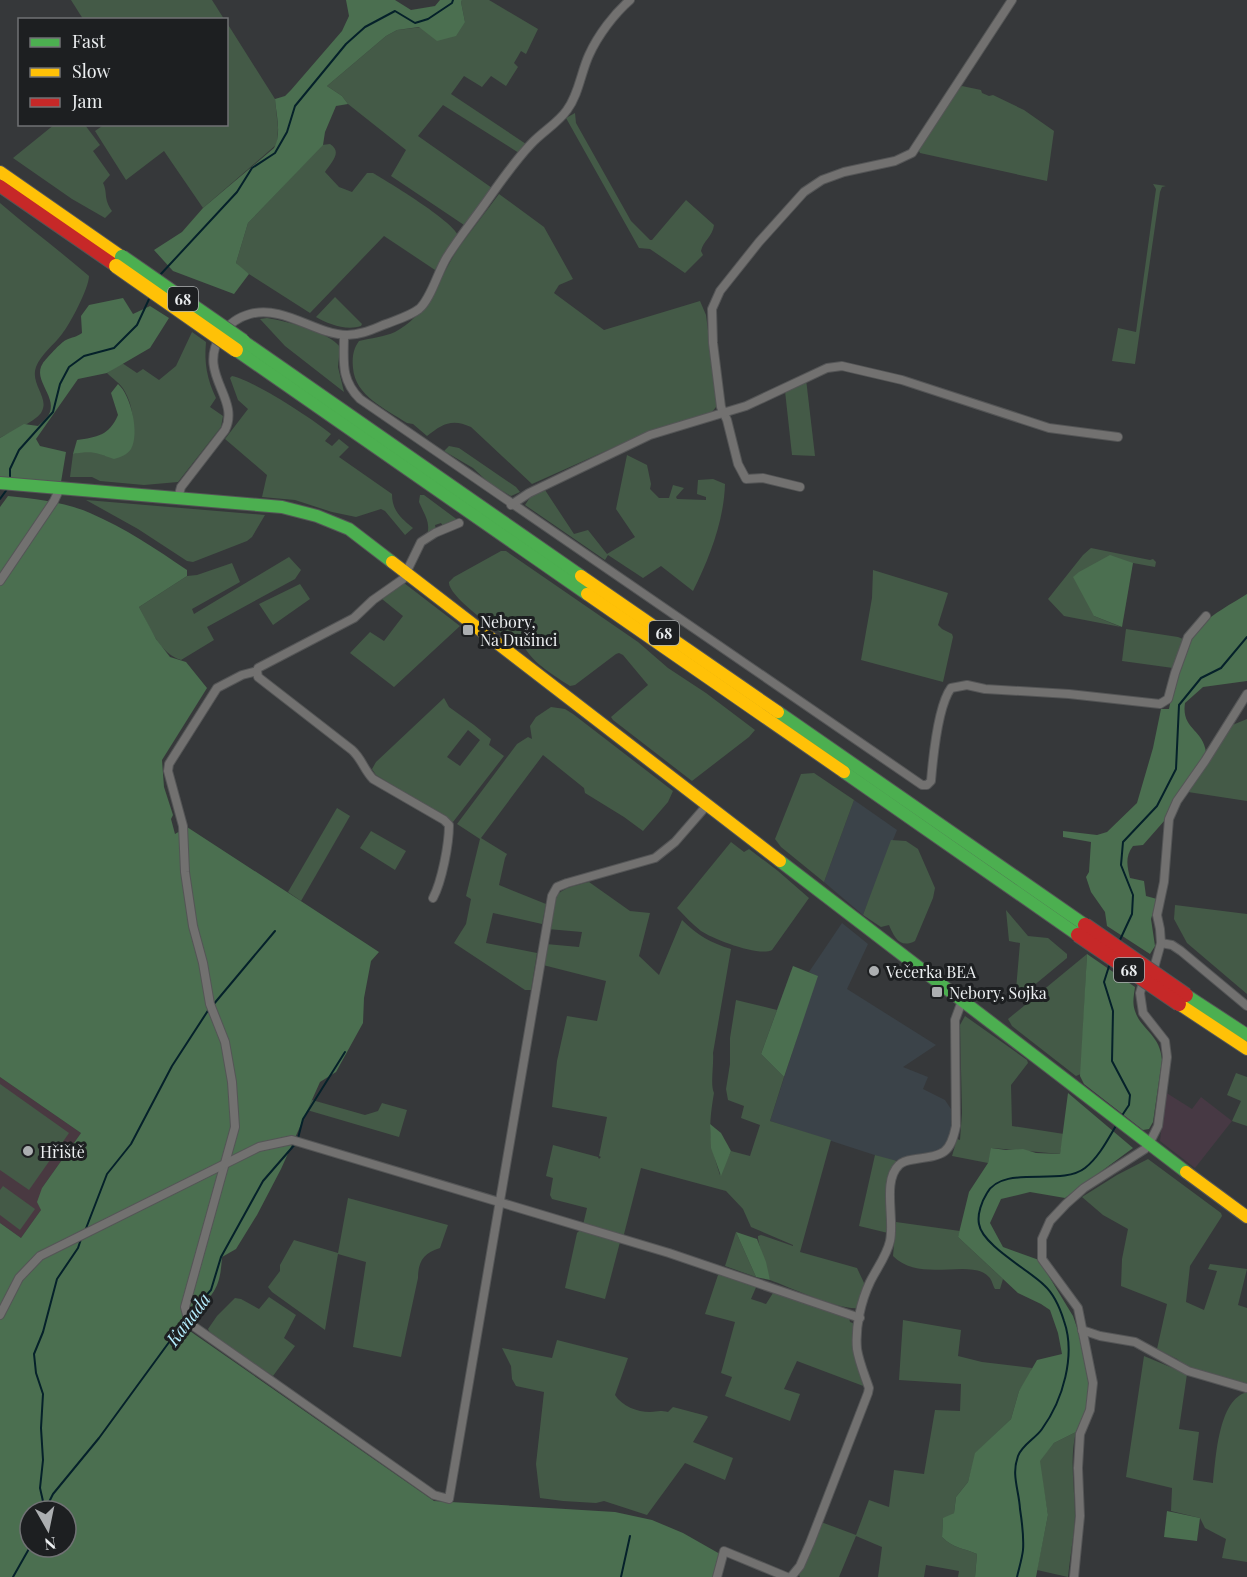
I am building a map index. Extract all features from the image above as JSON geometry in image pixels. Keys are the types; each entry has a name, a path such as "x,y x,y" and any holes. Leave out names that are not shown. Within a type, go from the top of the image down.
{"main road":[{"name":"68","path":"0,172 119,262"},
{"name":"68","path":"0,186 119,262 240,345 1183,1000 1247,1050"},
{"path":"0,483 282,507 317,516 349,529 962,1001 1247,1217"},
{"name":"68","path":"1183,1000 1247,1035"}],"street":[{"path":"178,498 181,487 228,423 229,409 215,375 213,360 216,346 226,328 243,316 264,312 278,314 344,335 363,333 398,320 421,307 446,258 516,161 572,103 589,54 603,32 630,0"},
{"path":"800,487 763,478 746,479 738,464 721,408 712,309 720,291 759,242 804,192 822,180 844,172 896,160 912,153 1012,0"},
{"path":"344,335 345,376 352,391 360,399 511,505 922,785 927,785 931,781 946,694 951,688 967,685 985,689 1069,693 1160,704 1168,699 1188,638 1206,616"},
{"path":"511,505 529,493 650,435 746,406 815,372 842,366 902,380 1049,428 1118,437"},
{"path":"0,581 54,501 60,488"},
{"path":"459,523 421,542 403,579 373,600 354,618 258,668 257,671 242,675 217,688 169,764 168,771 183,826 185,872 193,926 203,963 210,1004 225,1042 232,1082 235,1127 184,1307 189,1323 434,1495 449,1499 552,896 557,887 567,883 655,858 675,842 708,804"},
{"path":"257,671 258,677 352,750 373,779 449,825 442,870 433,898"},
{"path":"1074,1577 1080,1516 1078,1468 1080,1434 1090,1410 1093,1383 1078,1308 1042,1259 1041,1250 1045,1230 1066,1204 1084,1188 1145,1149 1158,1126 1167,1057 1165,1041 1143,1013 1140,993 1154,968 1161,943 1157,915 1164,882 1169,819 1177,801 1247,694"},
{"path":"1161,943 1172,945 1181,951 1214,981 1247,1006"},
{"path":"717,1577 724,1551 789,1577 800,1566 810,1543 868,1393 869,1388 857,1349 860,1318 870,1283 890,1242 891,1189 894,1173 899,1165 907,1160 942,1153 950,1148 954,1139 956,1125 955,1020 962,1001"},
{"path":"0,1315 19,1278 40,1256 259,1147 292,1140 721,1269 860,1318"},
{"path":"1082,1330 1100,1336 1136,1342 1188,1371 1245,1388"}],"shaded area":[{"path":"854,800 897,830 863,915 824,882"},
{"path":"842,923 868,944 847,989 936,1045 903,1067 928,1077 923,1089 945,1100 953,1112 950,1138 940,1151 893,1161 770,1121 817,976 809,972"},
{"path":"0,1077 81,1133 42,1188 41,1210 21,1238 0,1223"},
{"path":"1165,1092 1192,1109 1201,1097 1232,1121 1195,1168 1160,1141"}],"green space":[{"path":"71,0 212,0 223,18 82,18"},
{"path":"346,0 395,0 411,10 435,6 440,0 462,0 465,22 456,36 437,41 419,27 397,30 386,36 327,86 342,96 348,104 336,106 325,132 323,145 248,223 236,263 249,274 234,294 173,271 154,250 182,232 203,208 274,148 278,137 275,99 285,96 291,90 342,31 349,16"},
{"path":"462,0 489,0 538,29 526,54 521,51 514,63 518,67 506,86 491,76 482,87 464,76 451,94 526,144 519,153 443,105 418,136 492,188 464,225 391,176 406,150 327,86 386,36 397,30 465,22"},
{"path":"228,25 275,99 278,128 277,144 203,208 164,151 126,180 95,131 102,126 228,126"},
{"path":"962,86 981,90 982,93 993,95 1024,110 1054,131 1047,181 920,153 918,149 957,90"},
{"path":"575,113 576,123 631,221 650,240 686,200 714,225 702,247 703,255 685,273 650,249 639,248 566,118"},
{"path":"53,126 86,126 100,145 93,151 110,175 103,183 112,211 105,218 72,199 13,158"},
{"path":"330,144 336,150 336,154 325,172 339,187 352,192 367,173 373,173 433,211 458,235 435,270 384,236 310,313 241,269 236,263 248,223 322,145"},
{"path":"1153,184 1166,186 1162,187 1160,192 1135,364 1112,361 1118,328 1136,332 1156,189"},
{"path":"499,194 544,227 573,279 559,285 554,293 604,330 700,301 706,315 717,402 712,412 648,432 532,484 471,427 458,423 448,424 427,436 413,424 407,423 365,394 355,378 353,368 353,354 359,341 395,332 416,316 432,294 459,247"},
{"path":"0,203 89,276 83,297 70,322 36,367 35,379 44,406 42,411 30,422 0,438"},
{"path":"335,297 362,324 361,326 343,327 316,317"},
{"path":"123,298 133,314 150,306 169,318 150,348 107,373 78,379 36,439 40,446 66,452 61,482 0,477 0,438 24,424 38,426 48,416 51,409 49,396 40,376 43,363 64,341 82,333 81,316 89,305"},
{"path":"267,318 306,328 327,337 340,347 338,367 344,392 285,346 260,319"},
{"path":"192,332 206,342 207,371 216,398 210,407 223,416 221,427 178,482 144,485 100,481 92,477 70,477 73,454 89,451 105,456 131,448 133,426 128,397 119,383 107,373 122,363 137,373 143,369 159,380 176,366"},
{"path":"232,376 268,392 311,419 331,434 325,441 332,446 339,439 349,447 339,457 392,494 395,510 413,528 405,535 381,509 356,517 295,500 262,497 267,475 225,439 248,409 238,400 230,378"},
{"path":"806,379 815,456 792,455 785,391"},
{"path":"118,384 127,397 133,415 135,434 131,449 128,453 114,459 94,453 73,454 77,440 102,434 111,427 118,415 111,393"},
{"path":"449,446 459,448 520,492 511,496 489,483 473,468 444,451"},
{"path":"627,455 647,465 650,489 659,498 669,498 673,485 684,488 676,497 677,499 706,500 706,497 697,494 698,480 713,479 725,484 722,512 715,539 693,591 661,566 643,578 608,555 605,560 525,505 531,496 545,490 574,534 588,530 607,554 635,537 616,509"},
{"path":"420,495 424,495 459,521 443,526 441,523 435,525 436,530 427,535 428,522 419,502"},
{"path":"8,496 80,509 128,532 187,570 187,576 139,607 156,639 170,657 186,662 207,688 162,760 164,787 173,815 171,819 175,834 187,827 379,952 371,961 364,998 363,1023 336,1072 320,1082 281,1169 257,1215 236,1249 222,1257 217,1286 187,1329 434,1501 615,1512 652,1520 683,1533 720,1554 713,1577 0,1577 0,1223 21,1238 41,1210 37,1202 42,1188 81,1133 0,1077 0,507"},
{"path":"86,500 265,515 252,537 247,541 193,562 187,561 138,529"},
{"path":"1091,548 1153,559 1156,562 1155,567 1133,563 1094,616 1121,627 1064,616 1048,599"},
{"path":"501,551 506,551 638,642 668,668 755,730 692,781 611,717 648,685 623,655 616,654 575,685 570,686 545,669 525,648 494,628 458,598 449,582"},
{"path":"1110,555 1133,563 1122,627 1094,616 1073,577"},
{"path":"289,557 301,570 295,579 207,627 214,640 181,660 161,645 139,607 187,576 197,575 232,563 240,582 192,609 194,614"},
{"path":"873,570 948,593 938,625 953,637 943,682 861,660 872,598"},
{"path":"404,583 460,626 394,687 350,653 370,632 384,641 403,616 382,599"},
{"path":"300,584 310,599 273,625 259,604"},
{"path":"1247,594 1247,681 1203,687 1185,703 1186,718 1201,738 1206,752 1165,820 1143,845 1133,846 1128,857 1130,878 1144,881 1146,896 1157,899 1151,919 1155,946 1150,954 1107,926 1105,912 1091,892 1086,877 1089,872 1091,842 1063,837 1063,831 1097,835 1107,832 1137,803 1153,748 1161,709 1169,709 1180,665 1189,642 1205,621"},
{"path":"1126,629 1183,639 1173,668 1122,661"},
{"path":"444,698 449,707 491,739 489,745 504,756 453,822 376,775 372,769 376,762","holes":["468,730 480,740 460,766 447,757"]},
{"path":"551,707 565,709 573,714 673,791 668,802 643,831 585,793 584,788 543,755 481,838 507,854 499,885 546,904 542,924 493,913 486,943 537,953 531,990 525,990 454,943 466,924 471,899 466,896 480,839 457,824 517,744 528,737 532,739 530,726 536,717"},
{"path":"1247,719 1247,801 1188,792 1230,726"},
{"path":"814,773 854,800 824,882 781,847 775,839 801,774"},
{"path":"337,808 350,816 301,901 288,892"},
{"path":"371,831 406,851 395,870 360,848"},
{"path":"891,840 906,841 918,849 935,888 915,941 905,944 898,941 889,925 881,927 863,915"},
{"path":"731,842 744,852 749,849 809,898 772,950 766,952 747,949 715,938 701,931 677,908"},
{"path":"589,882 630,911 650,913 639,956 659,975 682,920 705,938 731,949 713,1053 714,1093 711,1135 720,1175 731,1151 750,1156 760,1125 741,1118 744,1106 728,1100 726,1089 730,1064 730,1038 736,1000 777,1010 761,1054 784,1077 770,1121 831,1140 800,1252 857,1268 865,1285 859,1308 840,1306 770,1280 758,1236 793,1245 751,1227 743,1209 726,1191 641,1168 623,1238 583,1225 587,1208 552,1199 550,1195 553,1178 546,1176 553,1145 599,1159 607,1117 552,1107 557,1061 567,1016 597,1021 606,981 543,965 546,944 579,947 582,932 548,929 557,895 568,888"},
{"path":"1175,905 1247,914 1247,994 1187,943 1174,919"},
{"path":"1006,910 1028,936 1048,938 1067,954 1067,958 1015,1001 1020,943 1009,941"},
{"path":"1087,954 1081,1074 1076,1076 1012,1026 1008,1019"},
{"path":"1087,954 1135,987 1133,1002 1135,1011 1161,1051 1162,1060 1153,1122 1149,1129 1143,1130 1084,1084 1080,1076"},
{"path":"793,966 818,976 784,1077 761,1054"},
{"path":"965,1016 1027,1060 1028,1063 1011,1085 1012,1126 1064,1134 1060,1154 992,1148 988,1163 952,1156 957,1139 960,1140 962,1113 960,1025"},
{"path":"1236,1073 1247,1077 1247,1126 1232,1121 1241,1101 1227,1095"},
{"name":"Hřiště","path":"0,1084 69,1133 29,1190 0,1170"},
{"path":"1068,1093 1133,1148 1065,1198 1030,1192 1001,1199 990,1223 1003,1247 1039,1260 1073,1316 1083,1345 1089,1382 1086,1409 1076,1432 1054,1443 1040,1461 1048,1515 1036,1577 975,1577 977,1554 954,1546 942,1537 943,1518 954,1513 956,1497 968,1482 975,1453 1011,1419 1019,1391 1037,1360 1062,1354 1050,1310 1018,1293 958,1237 969,1192 988,1163 991,1148 1060,1154"},
{"path":"312,1100 365,1115 378,1111 382,1103 407,1110 399,1137 307,1110"},
{"path":"710,1124 721,1133 731,1151 721,1176 711,1148"},
{"path":"875,1155 897,1161 886,1186 888,1233 859,1226"},
{"path":"1148,1159 1222,1216 1190,1266 1186,1302 1204,1310 1217,1271 1208,1269 1210,1264 1247,1269 1238,1305 1247,1308 1247,1386 1185,1366 1177,1359 1157,1349 1167,1304 1121,1286 1122,1259 1128,1229 1103,1215 1082,1197"},
{"path":"3,1186 35,1209 20,1230 0,1215 0,1190"},
{"path":"348,1198 448,1225 440,1248 426,1255 419,1267 401,1357 353,1347 366,1262 338,1254 325,1330 268,1287 280,1271 280,1265 294,1240 338,1253"},
{"path":"896,1222 960,1231 958,1237 1003,1279 1000,1289 995,1289 990,1278 981,1272 970,1269 931,1270 904,1264 893,1256"},
{"path":"580,1230 620,1242 605,1299 565,1288 577,1233"},
{"path":"736,1232 756,1277 725,1266"},
{"path":"736,1232 757,1239 770,1280 756,1277"},
{"path":"719,1272 757,1285 751,1299 766,1304 776,1292 849,1318 850,1322 855,1324 866,1387 797,1361 784,1389 800,1394 790,1421 725,1396 732,1377 721,1373 735,1322 705,1314"},
{"path":"269,1297 296,1315 284,1338 295,1346 273,1376 212,1336 208,1329 235,1298 259,1309"},
{"path":"903,1320 961,1330 958,1356 982,1362 1032,1368 1030,1376 1019,1391 1011,1419 976,1453 968,1482 956,1497 954,1513 943,1519 942,1537 954,1546 977,1554 975,1577 958,1577 959,1571 926,1565 924,1577 878,1577 882,1547 856,1536 839,1577 800,1577 821,1522 856,1535 869,1500 889,1507 894,1470 924,1474 935,1410 960,1411 961,1384 899,1380"},
{"path":"557,1340 628,1358 615,1395 630,1408 645,1412 668,1412 673,1407 707,1416 693,1442 733,1458 725,1480 685,1463 647,1515 604,1501 596,1503 540,1498 536,1464 544,1392 516,1386 512,1379 511,1366 502,1348 552,1358"},
{"path":"1144,1356 1187,1374 1179,1429 1199,1432 1193,1480 1213,1483 1217,1445 1224,1418 1237,1397 1247,1392 1247,1562 1222,1558 1226,1539 1205,1528 1200,1518 1171,1511 1172,1488 1126,1477"},
{"path":"1076,1432 1073,1463 1075,1516 1068,1577 1037,1570 1048,1515 1039,1461 1054,1443"},
{"path":"1167,1511 1200,1518 1197,1541 1164,1537"}],"waterway":[{"path":"160,275 237,192 252,168 275,153 287,132 295,106 346,44 365,27 395,11 415,23 428,19 453,0"},
{"path":"10,480 10,469 19,450 53,412 60,384 69,367 84,356 114,348 137,325 150,297"},
{"path":"0,499 8,488"},
{"path":"1119,942 1132,914 1133,895 1121,865 1123,842 1157,806 1176,769 1179,705 1201,678 1221,668 1247,637"},
{"path":"213,1005 275,931"},
{"path":"1110,963 1104,982 1113,1011 1112,1061 1130,1095 1129,1105 1121,1117"},
{"path":"85,1231 107,1174 131,1144 172,1066 209,1009"},
{"name":"Kanada","path":"298,1138 303,1119 345,1052"},
{"path":"1017,1577 1023,1553 1023,1540 1015,1476 1016,1463 1020,1452 1042,1429 1056,1405 1065,1377 1069,1348 1061,1311 1051,1293 988,1240 979,1224 979,1212 987,1193 995,1184 1019,1177 1062,1176 1085,1168 1099,1153 1117,1124"},
{"name":"Kanada","path":"189,1315 211,1290 221,1257 263,1181 296,1143"},
{"path":"42,1499 40,1488 43,1460 41,1428 43,1394 36,1373 34,1354 43,1332 57,1279 78,1248 81,1239"},
{"name":"Kanada","path":"50,1499 99,1438 186,1319"},
{"path":"621,1577 630,1536"},
{"name":"Kanada","path":"13,1577 23,1559"}],"traffic: fast":[{"path":"122,257 243,341"},
{"path":"243,341 581,576"},
{"path":"236,350 587,594"},
{"path":"0,483 282,507 317,516 349,529 392,562"},
{"path":"778,712 1085,925"},
{"path":"844,772 1078,935"},
{"path":"780,861 1186,1172"},
{"path":"1186,995 1247,1035"}],"traffic: slow":[{"path":"0,172 122,257"},
{"path":"116,266 236,350"},
{"path":"392,562 780,861"},
{"path":"581,576 778,712"},
{"path":"587,594 844,772"},
{"path":"1179,1004 1247,1049"},
{"path":"1186,1172 1247,1217"}],"traffic: jam":[{"path":"0,186 116,266"},
{"path":"1085,925 1186,995"},
{"path":"1078,935 1179,1004"}],"place":[{"name":"Nebory, Na Dušinci","path":"468,630"},
{"name":"Večerka BEA","path":"874,971"},
{"name":"Nebory, Sojka","path":"937,992"},
{"name":"Hřiště","path":"28,1151"}]}
